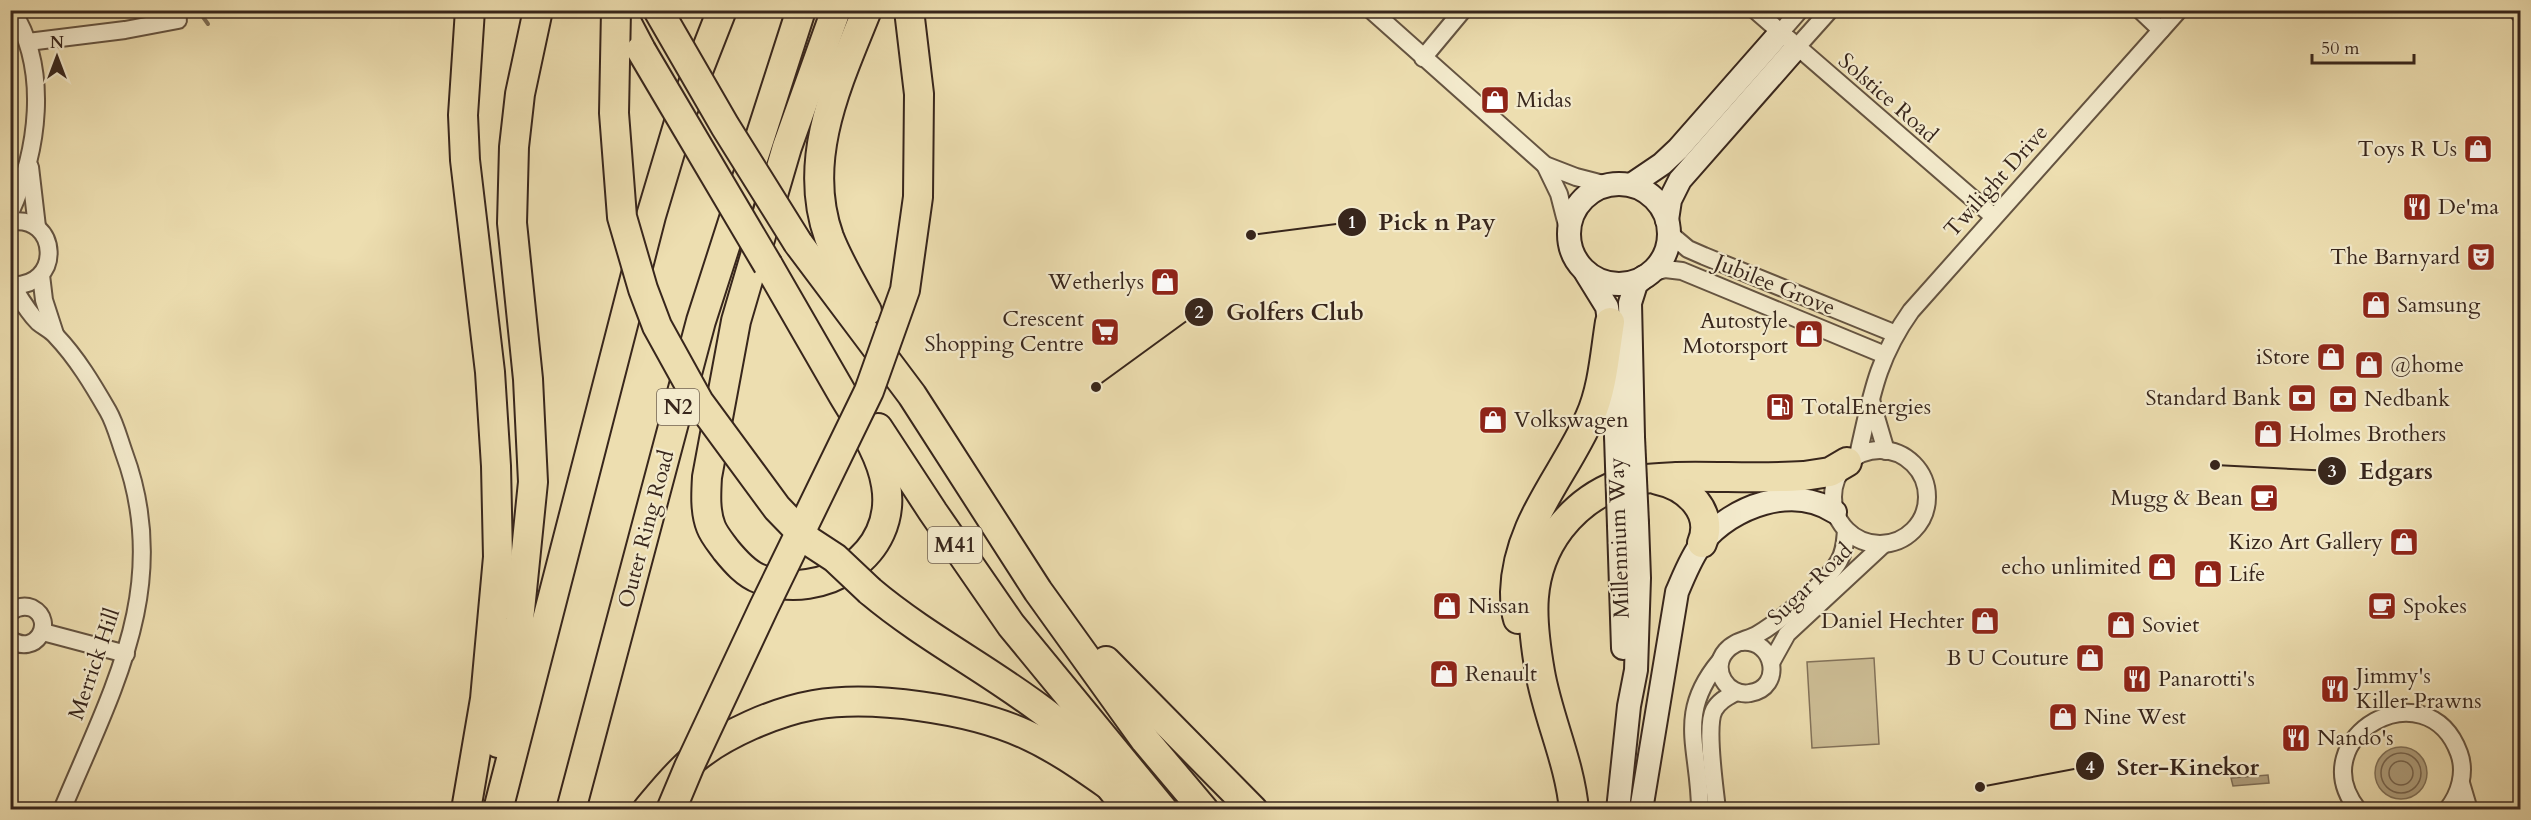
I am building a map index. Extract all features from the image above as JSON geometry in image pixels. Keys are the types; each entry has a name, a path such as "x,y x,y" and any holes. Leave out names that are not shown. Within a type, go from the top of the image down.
{"highway":[{"path":"466,810 485,699 498,557 496,466 490,372 465,160 463,115 470,10"},
{"path":"483,810 502,725 519,620 533,482 528,379 512,223 514,147 520,94 538,10"},
{"path":"618,10 614,114 622,217 643,289 657,326 699,402 777,508 809,541 835,558 892,610 1008,687 1053,720 1076,744 1130,810"},
{"name":"M41","path":"618,10 768,265 933,512 1011,625 1163,810"},
{"name":"M41","path":"658,10 725,126 798,243 912,395 1038,591 1145,740 1204,810"},
{"path":"498,810 651,216 682,112 722,10"},
{"name":"Outer Ring Road","path":"571,810 701,321 801,10"},
{"path":"768,265 866,434 886,482 889,508 882,532 870,551 852,567 831,578 805,584 782,584 758,578 736,563 711,527 706,502 707,477 736,321 787,147 836,10"},
{"path":"867,10 826,121 821,149 820,197 830,238 842,265 912,395"},
{"path":"671,810 764,607 869,391 905,290 918,197 919,105 909,10"},
{"path":"1540,673 1524,641 1515,611 1516,572 1521,548 1530,526 1591,416 1602,378 1610,322"},
{"path":"1574,810 1571,787 1540,673 1533,619 1533,595 1540,561 1548,544 1569,517 1591,498 1619,484 1647,479 1804,476 1830,472 1852,459"},
{"path":"1647,479 1673,484 1697,503 1705,521 1702,543"},
{"path":"1038,591 1252,810"},
{"path":"647,810 694,759 738,732 780,713 814,705 847,702 906,705 953,712 995,723 1023,733 1048,746 1107,784"}],"street":[{"path":"10,213 29,160 36,113 36,87 28,42 12,10"},
{"path":"1371,10 1545,165 1575,177 1607,185 1631,185 1652,196 1662,207 1668,227"},
{"path":"1423,58 1463,10"},
{"name":"Solstice Road","path":"1755,10 1788,41 1994,217"},
{"path":"1545,165 1559,194 1572,252 1583,269 1598,279 1617,284 1645,276 1662,260 1667,247 1670,200 1680,180 1788,41 1800,10"},
{"path":"1631,185 1662,164 1788,41 1830,10"},
{"path":"2140,10 2161,30"},
{"name":"Twilight Drive","path":"1852,459 1870,397 1885,355 1896,334 1937,280 2178,10"},
{"path":"2517,10 2520,14"},
{"path":"28,42 125,30 178,20"},
{"path":"29,160 37,227"},
{"path":"1569,233 1572,216 1580,202 1594,190 1607,185"},
{"path":"10,222 28,222 37,227 44,235 50,256 41,275 23,285 11,285"},
{"name":"Jubilee Grove","path":"1668,227 1696,252 1896,334"},
{"name":"Millennium Way","path":"1583,269 1603,297 1610,322 1625,436"},
{"name":"Jubilee Grove","path":"1645,276 1665,269 1682,271 1885,355"},
{"name":"Merrick Hill","path":"41,275 44,300 55,334"},
{"name":"Millennium Way","path":"1618,810 1629,706 1624,670 1628,525 1625,436 1630,303 1636,284 1645,276"},
{"name":"Merrick Hill","path":"11,285 26,309 55,334 81,368 110,414 136,485 142,537 137,614 126,654 62,810"},
{"path":"1870,397 1886,451"},
{"path":"1641,810 1677,592 1687,568 1702,543 1724,522 1743,511 1767,502 1790,499 1824,505 1840,521 1863,542 1884,544 1898,541 1913,531 1924,515 1927,498 1924,479 1915,465 1901,455 1874,450 1852,459 1837,476 1833,486 1832,501 1840,521"},
{"name":"Sugar Road","path":"1742,642 1770,627 1834,568 1843,554 1840,521"},
{"name":"Sugar Road","path":"1772,661 1781,641 1800,620 1884,544"},
{"path":"10,612 24,606 35,610 43,620 43,632 30,644 18,644 10,639"},
{"path":"43,632 126,654"},
{"path":"1700,810 1700,788 1692,729 1696,699 1706,679 1728,648 1742,642 1758,644 1767,651 1772,661 1772,672 1763,687 1749,694 1736,692 1722,679 1720,661"},
{"path":"1717,810 1711,730 1712,714 1722,700 1736,692"},
{"path":"2358,810 2349,796 2345,782 2346,754 2359,732 2368,724 2393,713 2422,716 2436,722 2447,732 2460,758 2461,783 2469,810"},
{"path":"2447,810 2457,796 2461,783"}],"shaded area":[{"path":"1874,658 1879,744 1812,748 1807,662"}],"water":[{"path":"2401,747 2415,751 2423,759 2427,773 2423,787 2415,795 2401,799 2387,795 2379,787 2375,773 2379,759 2387,751"},
{"path":"2268,775 2269,783 2233,786 2231,778"}],"waterway":[{"path":"198,10 208,24"}],"place":[{"name":"Midas","path":"1495,100"},
{"name":"Toys R Us","path":"2478,149"},
{"name":"De'ma","path":"2417,207"},
{"name":"Pick n Pay","path":"1251,235"},
{"name":"The Barnyard","path":"2481,257"},
{"name":"Wetherlys","path":"1165,282"},
{"name":"Samsung","path":"2376,305"},
{"name":"Crescent Shopping Centre","path":"1105,332"},
{"name":"Autostyle Motorsport","path":"1809,334"},
{"name":"iStore","path":"2331,357"},
{"name":"@home","path":"2369,365"},
{"name":"Golfers Club","path":"1096,387"},
{"name":"Standard Bank","path":"2302,398"},
{"name":"Nedbank","path":"2343,399"},
{"name":"TotalEnergies","path":"1780,407"},
{"name":"Volkswagen","path":"1493,420"},
{"name":"Holmes Brothers","path":"2268,434"},
{"name":"Edgars","path":"2215,465"},
{"name":"Mugg & Bean","path":"2264,498"},
{"name":"Kizo Art Gallery","path":"2404,542"},
{"name":"echo unlimited","path":"2162,567"},
{"name":"Life","path":"2208,574"},
{"name":"Nissan","path":"1447,606"},
{"name":"Spokes","path":"2382,606"},
{"name":"Daniel Hechter","path":"1985,621"},
{"name":"Soviet","path":"2121,625"},
{"name":"B U Couture","path":"2090,658"},
{"name":"Renault","path":"1444,674"},
{"name":"Panarotti's","path":"2137,679"},
{"name":"Jimmy's Killer Prawns","path":"2335,689"},
{"name":"Nine West","path":"2063,717"},
{"name":"Nando's","path":"2296,738"},
{"name":"Ster-Kinekor","path":"1980,787"}]}
